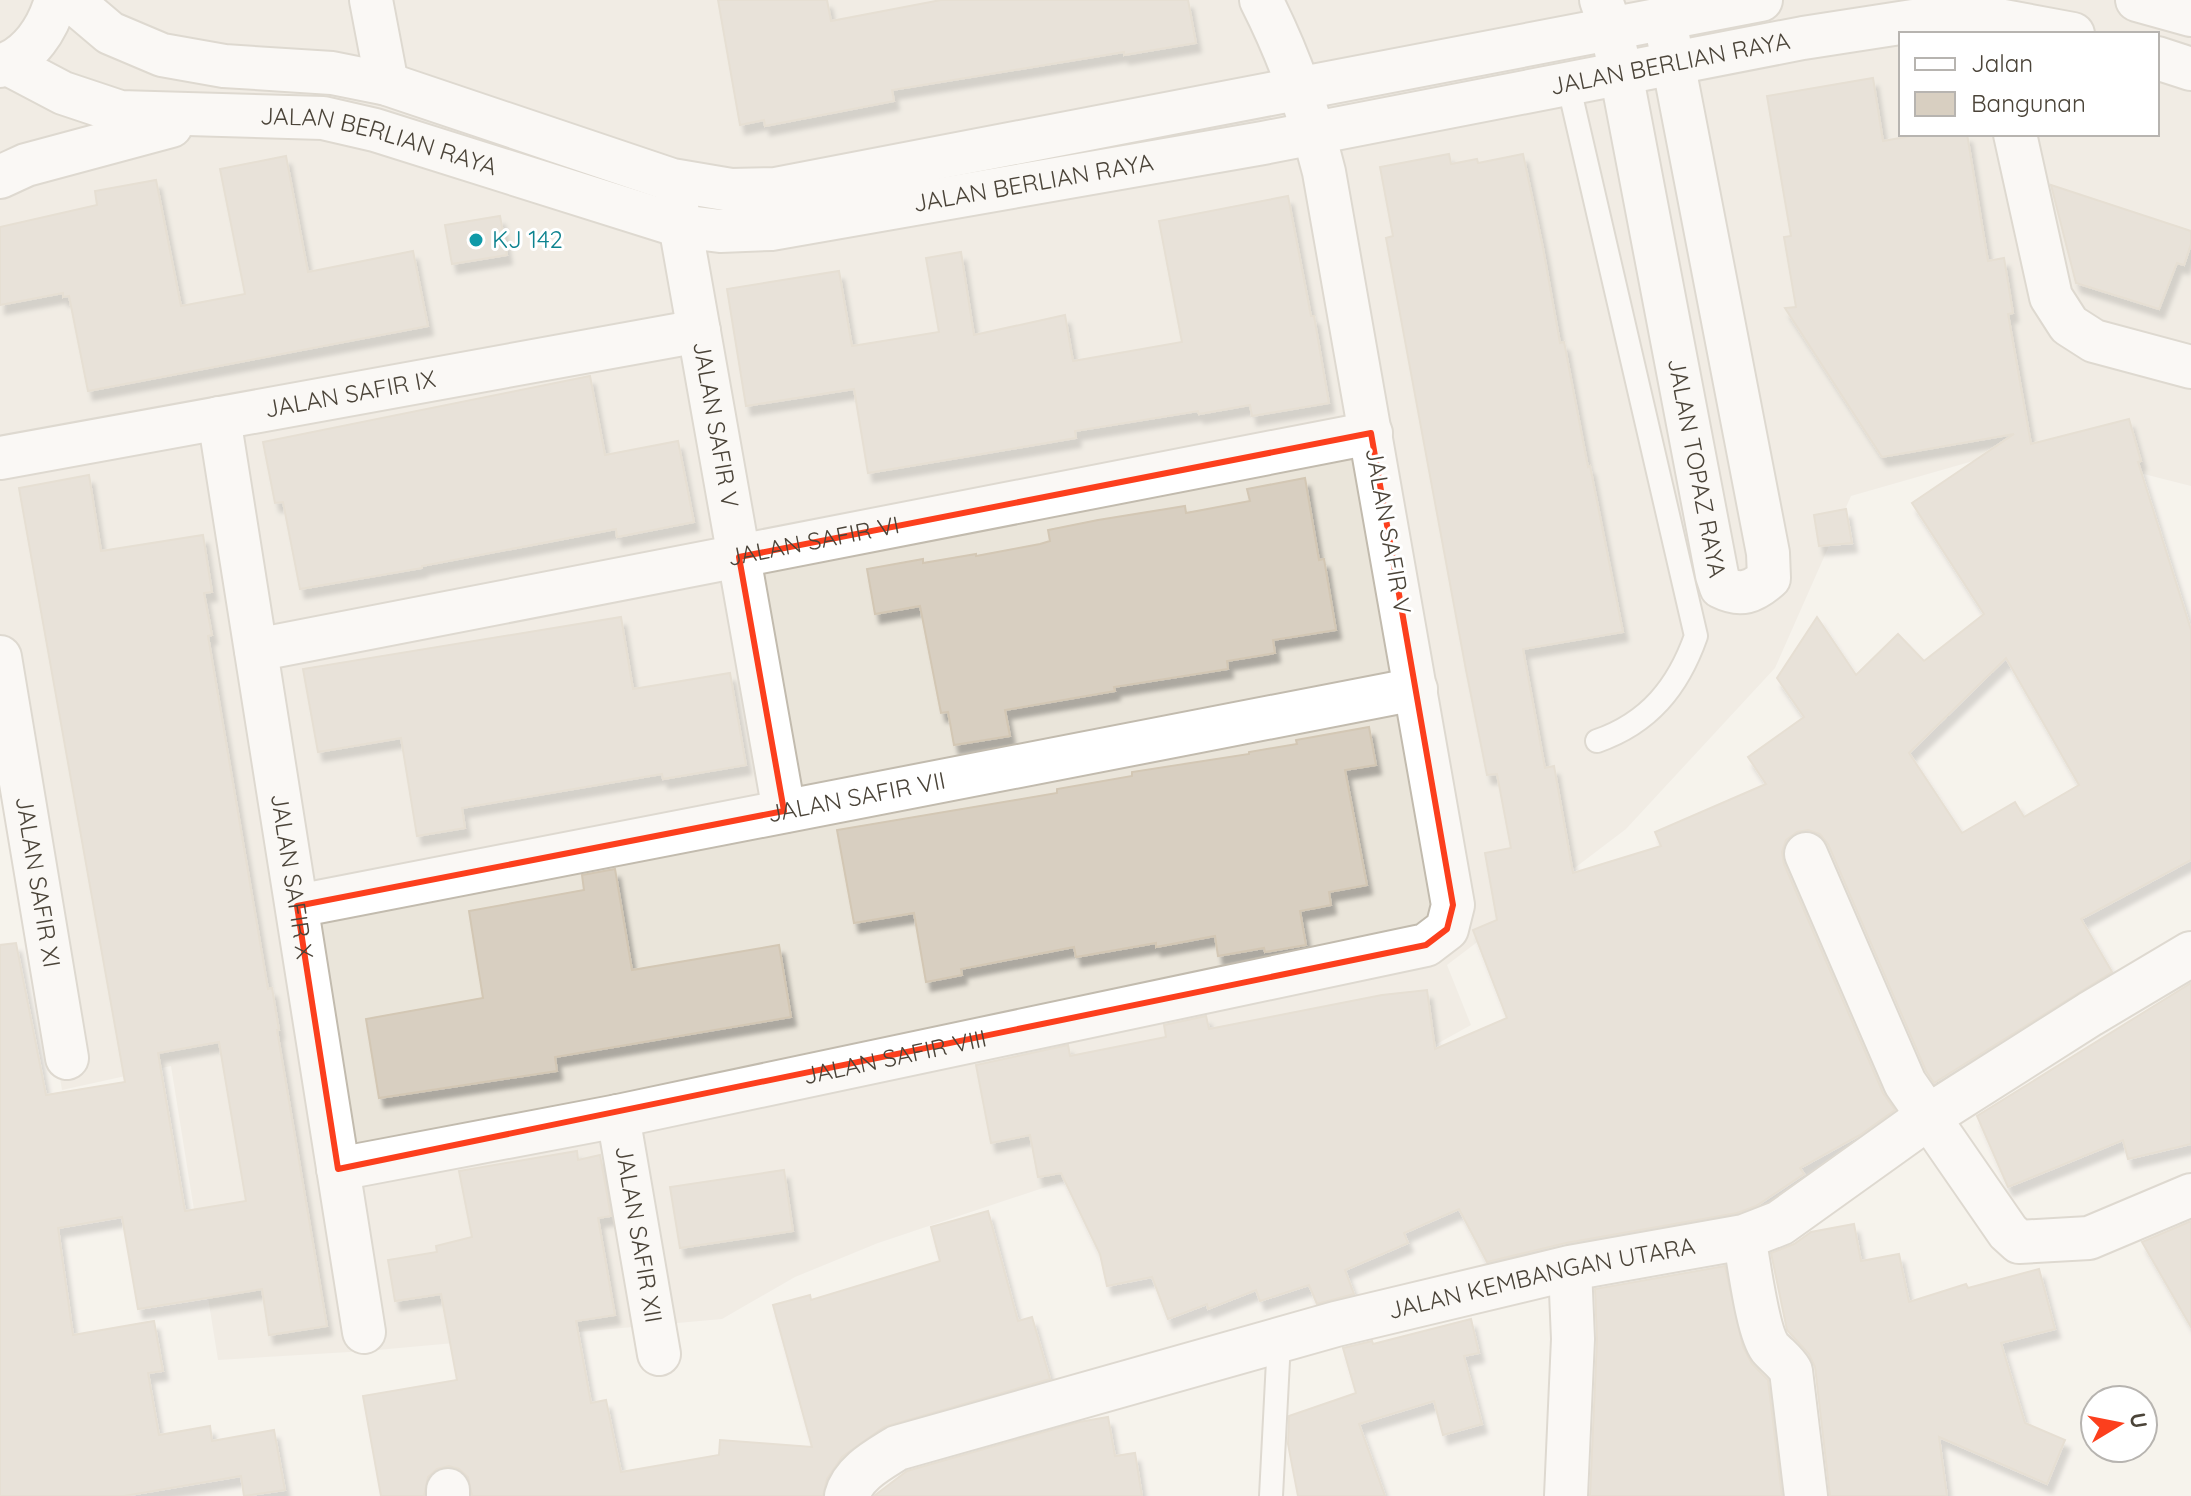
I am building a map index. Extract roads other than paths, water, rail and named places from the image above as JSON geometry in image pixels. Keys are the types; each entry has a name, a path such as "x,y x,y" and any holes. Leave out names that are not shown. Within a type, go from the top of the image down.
{"street":[{"path":"4,65 33,46 51,20 56,0"},
{"name":"JALAN BERLIAN RAYA","path":"71,0 110,33 162,55 224,66 332,73 387,84 672,180 731,190 775,189 1300,89 1606,14 1761,0"},
{"path":"371,0 387,84"},
{"name":"JALAN SAFIR V","path":"1261,0 1300,89 1324,172 1453,905 1447,929"},
{"path":"2137,0 2191,15"},
{"name":"JALAN TOPAZ RAYA","path":"1606,14 1621,73 1717,575 1721,587 1732,593 1746,593 1769,578 1768,553 1661,9"},
{"name":"JALAN BERLIAN RAYA","path":"4,65 63,93 120,112 323,118 375,130 680,226 720,231 771,229 1314,134 1803,38 1913,21 2051,32"},
{"path":"2159,59 2191,69"},
{"path":"0,177 26,165 209,115"},
{"path":"2015,136 2051,297 2069,325 2094,341 2191,367"},
{"name":"JALAN SAFIR V","path":"672,180 784,811"},
{"name":"JALAN SAFIR IX","path":"0,458 699,331"},
{"name":"JALAN SAFIR X","path":"219,418 364,1332"},
{"name":"JALAN SAFIR VI","path":"256,650 1371,433"},
{"name":"JALAN SAFIR XI","path":"0,657 67,1058"},
{"name":"JALAN SAFIR VII","path":"297,906 1416,689"},
{"path":"1806,854 1892,1056 1928,1117 2008,1232 2019,1242 2089,1238 2191,1195"},
{"name":"JALAN SAFIR VIII","path":"338,1169 618,1116 1426,945 1447,929"},
{"name":"JALAN KEMBANGAN UTARA","path":"847,1496 849,1489 868,1467 897,1448 1336,1324 1570,1268 1744,1237 1780,1223 1928,1117 2191,954"},
{"name":"JALAN SAFIR XII","path":"618,1116 659,1354"},
{"path":"1744,1237 1769,1347 1784,1359 1791,1371 1806,1496"},
{"path":"1566,1496 1573,1339 1570,1268"}],"lane":[{"path":"1568,83 1696,636 1688,660 1670,690 1624,732 1597,741"},
{"path":"1631,349 1673,341"},
{"path":"1271,1496 1279,1341"}],"place":[{"name":"KJ 142","path":"476,240"}]}
